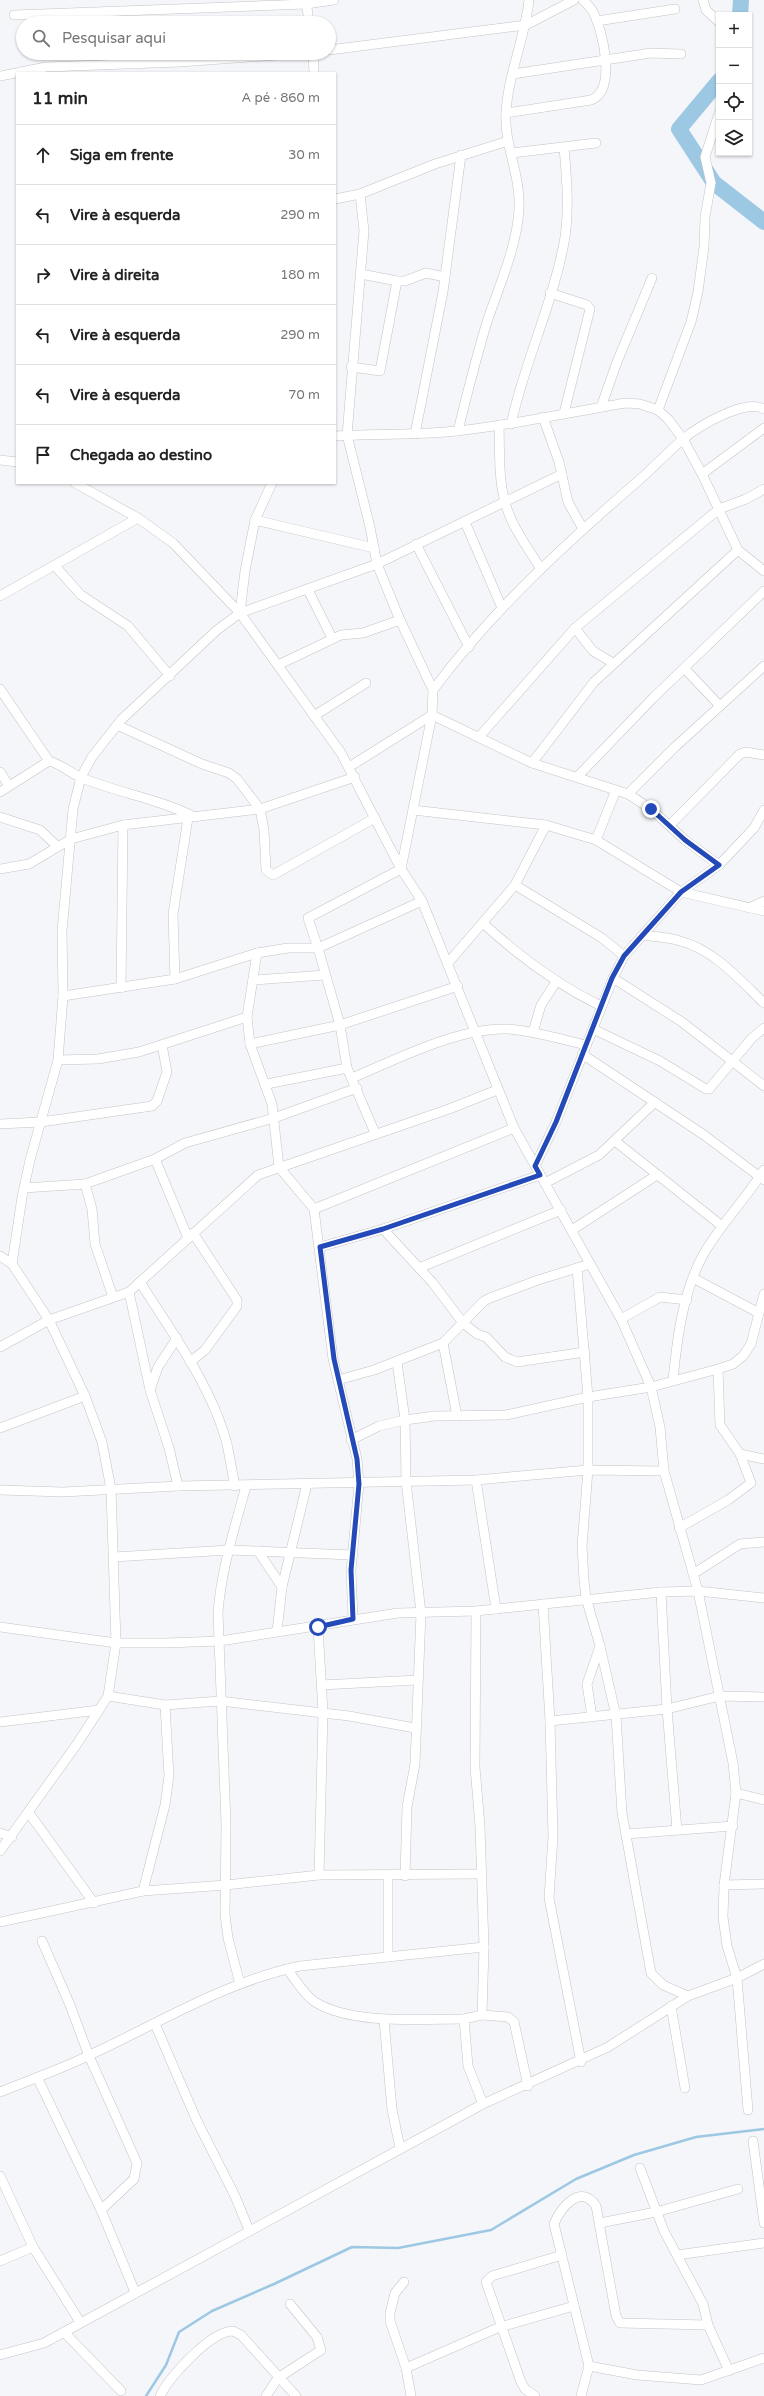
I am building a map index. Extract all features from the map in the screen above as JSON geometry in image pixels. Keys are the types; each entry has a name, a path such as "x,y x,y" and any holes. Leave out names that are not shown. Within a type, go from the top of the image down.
{"street":[{"path":"14,15 334,0"},
{"path":"458,431 487,323 516,227 519,208 512,153 508,141 506,113 513,74 526,25 529,0"},
{"path":"556,10 559,0"},
{"path":"336,49 526,25 574,0"},
{"path":"506,113 595,98 604,89 606,59 597,21 593,12 583,0"},
{"path":"703,0 706,10 716,19"},
{"path":"306,2 308,16"},
{"path":"597,21 675,10"},
{"path":"513,74 651,53 681,54"},
{"path":"20,72 46,67 205,60"},
{"path":"313,60 314,72"},
{"path":"162,63 162,72"},
{"path":"0,76 16,73"},
{"path":"658,410 691,322 698,292 704,247 706,210 711,183 705,157 717,120"},
{"path":"336,199 360,194 386,182 461,155 508,141"},
{"path":"512,153 596,144"},
{"path":"511,424 526,365 564,247 566,215 564,148"},
{"path":"415,434 445,277 461,155"},
{"path":"360,194 364,231 351,367 347,435 377,564 400,620 432,690 432,715 401,869"},
{"path":"361,274 397,281 405,281 426,273 445,277"},
{"path":"601,407 617,362 652,278"},
{"path":"351,367 380,371 397,281"},
{"path":"550,293 587,305 590,310 564,414"},
{"path":"336,436 415,434 458,431 511,424 626,403 640,404 658,410 683,439 702,474 738,550 764,571"},
{"path":"432,690 502,608 540,569 683,439 718,417 738,409 753,406 764,409"},
{"path":"543,417 562,474 568,502 583,529"},
{"path":"499,425 501,479 505,503 513,521 540,569"},
{"path":"702,474 764,428"},
{"path":"0,460 16,462"},
{"path":"12,1264 24,1188 58,1060 63,996 62,931 73,809 81,777 92,757 117,725 218,630 240,613 308,590 377,564 562,474"},
{"path":"77,484 138,518 172,542 240,613 341,753 355,777 401,869 422,901 458,986 497,1090 514,1128 621,1319 651,1387 660,1427 664,1471 698,1591 720,1696 736,1793 733,1826 724,1885 725,1932 737,1978 748,2110"},
{"path":"240,613 245,571 255,520 272,484"},
{"path":"479,737 575,628 719,510 746,499 764,489"},
{"path":"0,596 138,518"},
{"path":"255,520 374,548"},
{"path":"465,522 502,608"},
{"path":"416,544 469,647"},
{"path":"532,762 594,682 738,550"},
{"path":"55,566 81,595 128,626 170,676"},
{"path":"308,590 332,638"},
{"path":"578,776 653,698 685,670 764,591"},
{"path":"278,665 332,638 341,635 363,633 400,620"},
{"path":"575,628 593,651 613,664"},
{"path":"628,794 764,666"},
{"path":"685,670 720,706"},
{"path":"314,716 366,683"},
{"path":"0,689 49,761 59,764 81,777 173,806 192,818"},
{"path":"432,715 532,762 578,776 628,794 670,825 719,865"},
{"path":"349,767 432,715"},
{"path":"117,725 202,764 229,773 245,788 260,809 264,830 266,870 273,875 375,818"},
{"path":"670,825 740,754 746,752 764,755"},
{"path":"0,792 49,761"},
{"path":"0,772 9,786"},
{"path":"0,870 29,864 71,839 123,825 260,809 355,777"},
{"path":"596,840 616,790"},
{"path":"413,810 546,825 596,840 681,892 764,911"},
{"path":"535,1166 556,1122 612,978 624,956 681,892 719,865 754,828 764,810"},
{"path":"0,817 40,830 57,846"},
{"path":"175,979 173,914 192,818"},
{"path":"121,988 123,825"},
{"path":"448,963 484,924 515,885 546,825"},
{"path":"754,828 764,831"},
{"path":"375,1133 357,1088 347,1068 340,1025 308,918 401,869"},
{"path":"515,885 602,938 624,956"},
{"path":"63,996 175,979 257,953 288,948 318,948 422,901"},
{"path":"749,908 764,901"},
{"path":"484,924 515,953 556,982 601,1006"},
{"path":"643,935 680,940 704,951 723,965 763,1000"},
{"path":"257,953 247,1017 250,1044 266,1084 274,1118 279,1167 314,1209 338,1380 351,1440 357,1459 359,1484 352,1555 353,1619"},
{"path":"253,980 325,975"},
{"path":"612,978 682,1022 764,1086"},
{"path":"533,1032 541,1005 556,982"},
{"path":"250,1044 340,1025 458,986"},
{"path":"58,1060 98,1059 139,1052 247,1017"},
{"path":"593,1029 660,1061 706,1090 709,1089 752,1038 764,1028"},
{"path":"352,1078 402,1057 474,1031 509,1029 533,1032 586,1045"},
{"path":"0,1124 41,1122 152,1106 157,1101 167,1072 162,1045"},
{"path":"582,1054 763,1176 722,1226 703,1255 693,1278 678,1333 673,1380"},
{"path":"266,1084 347,1068"},
{"path":"24,1188 85,1184 155,1159 185,1143 274,1118 357,1088"},
{"path":"0,1347 49,1320 128,1292 247,1183 258,1175 375,1133 449,1109 497,1090"},
{"path":"545,1183 599,1155 655,1102"},
{"path":"314,1209 514,1128"},
{"path":"615,1141 722,1226"},
{"path":"155,1159 190,1235 236,1300 237,1306 205,1350 190,1362"},
{"path":"320,1247 383,1229 540,1175"},
{"path":"572,1230 658,1175"},
{"path":"85,1184 92,1209 95,1244 113,1297"},
{"path":"419,1268 561,1210"},
{"path":"383,1229 419,1268 463,1323 477,1334 486,1337 505,1357 517,1362 585,1352"},
{"path":"0,1256 12,1264 49,1320 86,1396 102,1442 111,1489 116,1644 108,1696 29,1813 0,1851"},
{"path":"338,1380 397,1362 443,1343 484,1301 490,1298 538,1280 590,1264"},
{"path":"577,1268 588,1397 588,1470 582,1546 586,1598 600,1646 616,1716 622,1812 651,1973 663,1986 688,1996"},
{"path":"693,1278 759,1313"},
{"path":"140,1282 177,1338 213,1409 226,1443 235,1486"},
{"path":"128,1292 150,1390 169,1448 178,1486"},
{"path":"621,1319 660,1297 687,1300"},
{"path":"351,1440 379,1426 404,1420 457,1416 506,1415 588,1397 651,1387 733,1364 743,1356 751,1344 763,1299"},
{"path":"150,1390 158,1367 177,1338"},
{"path":"443,1343 457,1416"},
{"path":"397,1362 404,1420 406,1481 421,1613 415,1728 415,1764 407,1807 405,1876"},
{"path":"680,1528 749,1486 751,1480 740,1454 720,1425 718,1369"},
{"path":"0,1428 86,1396"},
{"path":"740,1454 764,1459"},
{"path":"0,1490 63,1492 178,1486 359,1484 406,1481 476,1480 588,1470 664,1471"},
{"path":"476,1480 496,1609"},
{"path":"277,1631 282,1587 307,1484"},
{"path":"240,1984 228,1938 225,1915 226,1816 220,1701 220,1640 218,1613 219,1594 246,1486"},
{"path":"693,1574 740,1544 764,1542"},
{"path":"114,1557 229,1550 352,1555"},
{"path":"258,1551 282,1587"},
{"path":"0,1627 116,1644 220,1640 277,1631 318,1627 353,1619 398,1613 476,1611 586,1598 661,1592 698,1591 764,1598"},
{"path":"661,1592 667,1709 677,1830"},
{"path":"543,1604 550,1721 553,1836 548,1878 549,1898 580,2062"},
{"path":"476,1611 475,1768 480,1826 480,1874 484,1947 482,2015"},
{"path":"318,1627 323,1713 319,1875"},
{"path":"592,1718 587,1684 600,1646"},
{"path":"321,1685 418,1680"},
{"path":"108,1696 165,1705 220,1701 323,1713 415,1728"},
{"path":"550,1721 616,1716 667,1709 720,1696 764,1697"},
{"path":"143,1890 165,1805 169,1776 165,1705"},
{"path":"0,1722 99,1710"},
{"path":"736,1793 764,1800"},
{"path":"29,1813 94,1903"},
{"path":"626,1834 733,1826"},
{"path":"0,1834 12,1837"},
{"path":"0,1922 94,1903 143,1890 226,1885 319,1875 405,1876 480,1874"},
{"path":"388,1876 388,1957"},
{"path":"724,1885 764,1884"},
{"path":"42,1942 70,2005 89,2056 137,2163 134,2179 101,2210"},
{"path":"0,2092 89,2056 240,1984 287,1969 484,1947"},
{"path":"0,2355 44,2343 135,2292 483,2104 528,2086 580,2062 633,2032 688,1996 737,1978 764,1964"},
{"path":"287,1969 316,2002 349,2013 384,2020 464,2019 482,2015 508,2017 514,2022 528,2086"},
{"path":"671,2006 685,2088"},
{"path":"464,2019 468,2066 483,2104"},
{"path":"384,2020 392,2109 400,2148"},
{"path":"155,2024 197,2121 235,2196 249,2230"},
{"path":"37,2077 101,2210 135,2292"},
{"path":"753,2141 761,2190 764,2222"},
{"path":"640,2168 656,2212 703,2304 708,2325 728,2372"},
{"path":"0,2176 33,2247 80,2322"},
{"path":"600,2224 656,2212 738,2189"},
{"path":"581,2396 589,2366 554,2224 566,2206 578,2196 584,2195 591,2198 596,2206 616,2316 620,2323 708,2325"},
{"path":"677,2255 764,2243"},
{"path":"0,2261 33,2247"},
{"path":"535,2396 525,2389 521,2382 500,2327 487,2289 486,2280 492,2276 562,2255"},
{"path":"404,2282 395,2293 390,2313 406,2368 411,2396"},
{"path":"268,2395 278,2378 321,2350 317,2337 290,2304"},
{"path":"406,2368 500,2327 574,2306"},
{"path":"160,2396 180,2369 217,2336 228,2331 241,2335 278,2378 296,2396"},
{"path":"64,2332 121,2391"},
{"path":"589,2366 637,2375 689,2380 711,2378 764,2358"}],"waterway":[{"path":"740,12 741,0"},
{"path":"716,84 679,129 714,183 764,222"},
{"path":"146,2396 166,2365 179,2332 212,2311 274,2284 352,2247 398,2248 491,2230 576,2179 634,2155 696,2137 764,2129"}],"route":[{"path":"318,1627 353,1619 351,1570 359,1484 357,1459 351,1440 334,1359 320,1247 383,1229 540,1175 535,1166 556,1122 612,978 624,956 681,892 719,865 685,840 651,809"}]}
